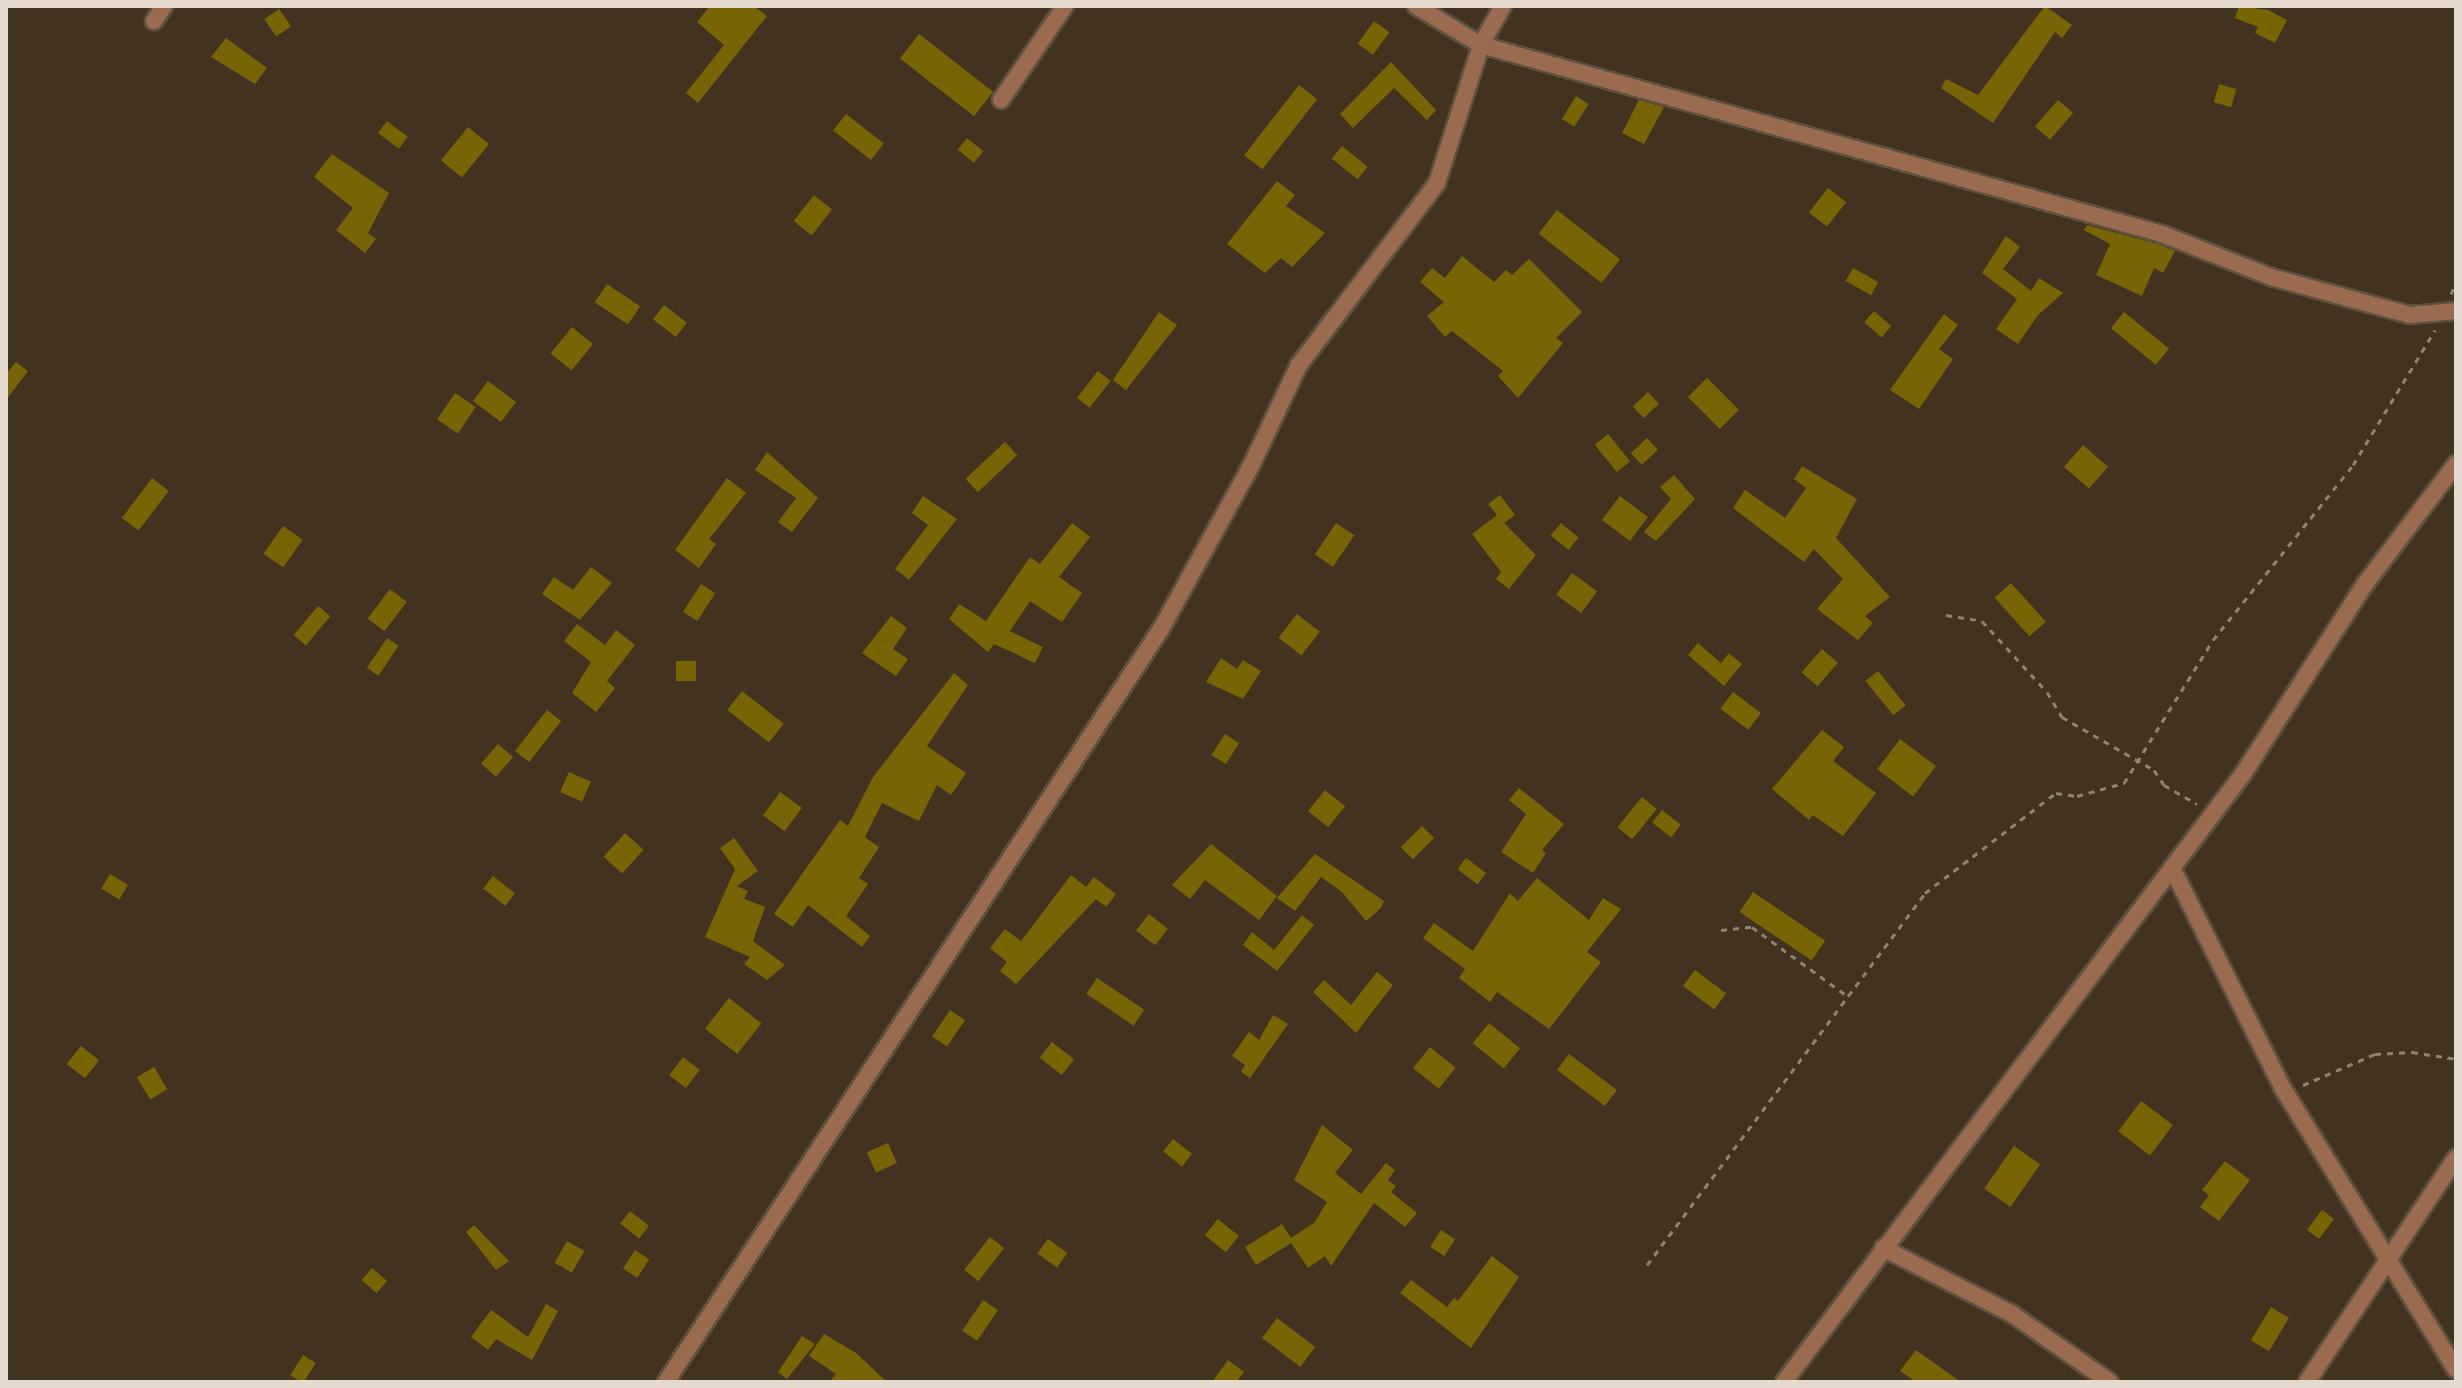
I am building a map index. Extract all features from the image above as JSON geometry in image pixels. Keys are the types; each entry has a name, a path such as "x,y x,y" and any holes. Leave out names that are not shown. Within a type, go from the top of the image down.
{"street":[{"path":"154,21 164,6"},
{"path":"1001,100 1065,6"},
{"path":"1416,6 1481,45 2162,234 2271,277 2410,315 2450,313"},
{"path":"666,1382 1161,629 1250,468 1299,365 1437,183 1481,45 1503,6"},
{"path":"1784,1382 2243,774 2365,584 2456,464"},
{"path":"2172,868 2282,1087 2456,1370"},
{"path":"2307,1382 2387,1255 2456,1158"},
{"path":"1883,1248 2012,1314 2110,1382"}],"path":[{"path":"1647,1265 1925,893 2056,793 2077,796 2124,783 2213,640 2353,465 2450,313 2456,283"},
{"path":"1946,615 1982,621 2047,692 2062,717 2139,760 2164,785 2212,814"},
{"path":"1721,930 1752,927 1846,995"},
{"path":"2282,1087 2296,1088 2375,1054 2412,1052 2456,1059"}],"building":[{"path":"710,6 754,6 767,16 698,103 686,93 724,45 697,22"},
{"path":"2045,6 2072,25 2062,38 2055,32 1993,123 1941,88 1946,79 1978,95"},
{"path":"2239,6 2268,10 2287,20 2275,43 2255,33 2258,27 2235,18"},
{"path":"279,9 291,26 276,37 264,19"},
{"path":"1374,21 1389,32 1373,55 1358,44"},
{"path":"919,34 993,92 974,116 900,58"},
{"path":"226,38 267,68 255,84 211,57"},
{"path":"1391,62 1436,110 1427,120 1394,88 1353,128 1340,114"},
{"path":"2219,84 2236,89 2231,107 2214,102"},
{"path":"1299,85 1317,99 1262,169 1244,155"},
{"path":"1576,96 1589,104 1574,127 1562,119"},
{"path":"1639,100 1664,107 1644,144 1622,133"},
{"path":"2058,100 2073,113 2050,140 2035,126"},
{"path":"846,114 884,144 871,160 833,131"},
{"path":"387,121 408,137 399,149 378,133"},
{"path":"468,127 489,144 462,177 441,160"},
{"path":"967,138 983,151 974,163 958,150"},
{"path":"1342,146 1368,167 1358,179 1332,158"},
{"path":"332,154 389,193 368,233 376,239 365,253 336,230 353,208 314,177"},
{"path":"1277,181 1295,195 1286,206 1325,233 1292,267 1281,258 1265,273 1227,244"},
{"path":"1828,188 1846,202 1827,227 1809,212"},
{"path":"814,195 832,209 812,235 794,221"},
{"path":"1557,210 1620,259 1602,283 1539,234"},
{"path":"2087,225 2175,251 2163,273 2154,268 2142,296 2096,275 2110,244 2084,230"},
{"path":"2006,236 2020,247 2003,269 2031,291 2039,278 2063,293 2038,315 2018,344 1996,329 2017,299 1982,273"},
{"path":"1462,256 1494,282 1506,270 1512,275 1529,259 1582,312 1556,338 1563,343 1518,398 1498,376 1503,371 1452,331 1445,337 1427,316 1444,302 1420,282 1432,268 1445,278"},
{"path":"1853,268 1878,282 1871,295 1846,281"},
{"path":"607,284 640,306 628,325 595,302"},
{"path":"664,305 687,323 676,337 653,319"},
{"path":"1874,311 1891,326 1882,337 1864,322"},
{"path":"1159,312 1177,325 1126,390 1113,380"},
{"path":"2124,312 2169,349 2156,365 2111,328"},
{"path":"1944,314 1958,325 1939,349 1953,359 1919,409 1890,390"},
{"path":"572,327 593,344 572,370 551,353"},
{"path":"16,362 28,371 6,400 6,374"},
{"path":"1098,371 1111,381 1090,408 1077,398"},
{"path":"1707,378 1739,410 1720,429 1688,397"},
{"path":"488,381 516,402 501,422 473,401"},
{"path":"1648,392 1659,404 1644,418 1633,406"},
{"path":"455,393 476,407 458,434 437,420"},
{"path":"1608,434 1630,461 1617,472 1595,445"},
{"path":"1647,438 1658,450 1642,465 1631,453"},
{"path":"1005,442 1017,455 978,492 966,479"},
{"path":"2083,445 2108,467 2089,489 2064,467"},
{"path":"767,452 818,498 792,532 778,522 796,498 755,470"},
{"path":"1802,466 1857,499 1836,538 1890,597 1865,616 1873,623 1858,640 1817,609 1843,579 1814,549 1804,562 1733,508 1745,490 1785,518 1806,488 1794,479"},
{"path":"1674,475 1695,499 1656,541 1644,532 1671,499 1660,487"},
{"path":"152,478 169,491 139,531 122,518"},
{"path":"727,478 746,493 709,539 716,544 699,568 675,550"},
{"path":"1500,495 1515,515 1504,523 1536,555 1509,589 1496,579 1501,572 1472,534 1497,515 1488,504"},
{"path":"923,496 957,519 909,580 895,569 928,525 912,513"},
{"path":"1620,496 1648,517 1630,541 1602,520"},
{"path":"1072,523 1090,537 1059,577 1082,593 1062,622 1030,601 1010,631 1043,647 1035,663 994,644 988,652 949,619 959,604 986,621 1030,557 1040,564"},
{"path":"1336,523 1354,535 1333,567 1315,555"},
{"path":"1561,523 1579,538 1568,550 1551,535"},
{"path":"283,526 303,540 283,568 263,554"},
{"path":"591,567 612,583 580,620 542,594 554,577 573,590"},
{"path":"1572,573 1597,591 1581,613 1556,595"},
{"path":"2011,583 2046,622 2029,636 1995,598"},
{"path":"701,584 715,593 697,621 683,612"},
{"path":"390,589 407,602 385,631 368,619"},
{"path":"318,606 330,616 306,645 294,635"},
{"path":"1297,614 1320,632 1301,655 1279,638"},
{"path":"891,616 907,628 893,649 908,659 896,676 862,653"},
{"path":"577,624 605,645 616,630 635,645 607,681 615,688 596,712 572,693 591,662 564,641"},
{"path":"387,638 399,646 378,676 367,668"},
{"path":"1698,643 1721,663 1729,653 1742,664 1724,686 1688,655"},
{"path":"1822,649 1838,663 1818,686 1802,672"},
{"path":"1221,658 1237,669 1243,660 1261,671 1243,699 1206,682"},
{"path":"676,661 696,661 696,681 676,681"},
{"path":"1878,671 1906,705 1893,715 1866,681"},
{"path":"954,673 968,685 927,746 966,773 951,795 937,785 919,821 882,803 865,837 879,847 859,878 868,884 846,916 870,936 862,947 808,905 793,927 774,914 840,820 848,826 873,777"},
{"path":"742,691 784,724 769,743 727,710"},
{"path":"1733,692 1761,713 1748,730 1720,709"},
{"path":"547,710 561,721 529,762 515,751"},
{"path":"1822,730 1844,747 1833,761 1876,793 1843,836 1813,815 1809,820 1772,789"},
{"path":"1225,734 1239,743 1226,764 1211,755"},
{"path":"1900,739 1936,766 1913,796 1877,769"},
{"path":"498,744 513,757 496,777 481,764"},
{"path":"569,772 591,782 582,802 560,792"},
{"path":"1519,788 1564,824 1542,850 1546,853 1533,873 1501,852 1526,814 1509,800"},
{"path":"1325,790 1345,806 1328,827 1308,811"},
{"path":"780,792 802,808 785,831 763,815"},
{"path":"1642,797 1657,809 1632,839 1617,827"},
{"path":"1662,810 1681,825 1671,837 1652,823"},
{"path":"1422,826 1434,838 1413,859 1401,847"},
{"path":"625,833 644,850 622,874 604,857"},
{"path":"734,838 758,871 737,886 748,891 744,899 765,907 753,941 785,965 767,980 744,964 750,957 705,937 735,869 720,848"},
{"path":"1211,844 1277,896 1259,920 1205,880 1190,899 1172,885"},
{"path":"1315,854 1384,901 1381,908 1366,921 1342,892 1321,877 1295,911 1277,898"},
{"path":"1466,858 1486,873 1478,884 1458,869"},
{"path":"110,874 128,885 119,899 101,889"},
{"path":"1071,875 1086,887 1094,877 1116,894 1106,907 1096,899 1016,984 1000,971 1007,962 990,948 1005,929 1021,941"},
{"path":"493,876 515,893 505,906 483,889"},
{"path":"1537,878 1589,920 1603,898 1621,909 1587,952 1601,962 1549,1029 1497,992 1490,1002 1459,978 1465,969 1423,938 1434,923 1473,951 1510,893 1518,901"},
{"path":"1753,892 1825,941 1812,961 1740,912"},
{"path":"1149,914 1168,929 1155,945 1136,931"},
{"path":"1302,915 1314,925 1277,971 1243,945 1252,932 1274,950"},
{"path":"1695,970 1726,993 1714,1009 1683,986"},
{"path":"1377,972 1393,985 1356,1033 1313,992 1324,980 1351,1005"},
{"path":"1097,978 1144,1010 1134,1026 1086,994"},
{"path":"729,998 761,1023 737,1054 705,1029"},
{"path":"950,1010 965,1020 947,1047 932,1037"},
{"path":"1273,1015 1288,1024 1250,1078 1241,1072 1245,1065 1232,1056 1249,1032 1259,1040"},
{"path":"1489,1023 1520,1048 1504,1068 1473,1043"},
{"path":"1052,1042 1074,1059 1062,1075 1040,1058"},
{"path":"81,1046 99,1060 85,1078 67,1064"},
{"path":"1430,1047 1456,1068 1439,1089 1413,1068"},
{"path":"1569,1054 1617,1090 1605,1106 1557,1070"},
{"path":"683,1057 700,1070 686,1088 669,1075"},
{"path":"154,1067 167,1089 150,1100 137,1077"},
{"path":"2141,1101 2173,1125 2150,1155 2118,1131"},
{"path":"1322,1125 1353,1150 1335,1173 1361,1194 1386,1163 1395,1170 1388,1180 1396,1186 1391,1192 1417,1213 1405,1227 1374,1203 1331,1266 1325,1256 1308,1268 1291,1243 1256,1265 1245,1247 1282,1224 1291,1238 1314,1223 1327,1202 1294,1180"},
{"path":"1173,1139 1192,1154 1182,1166 1163,1152"},
{"path":"888,1143 897,1163 876,1172 867,1152"},
{"path":"2014,1146 2040,1164 2010,1207 1984,1189"},
{"path":"2225,1161 2250,1180 2219,1221 2200,1207 2209,1195 2202,1190"},
{"path":"2322,1210 2334,1219 2319,1239 2307,1230"},
{"path":"630,1211 649,1226 639,1238 620,1224"},
{"path":"1218,1219 1239,1236 1226,1252 1205,1235"},
{"path":"474,1225 509,1261 496,1270 466,1232"},
{"path":"1441,1230 1455,1239 1444,1256 1430,1247"},
{"path":"990,1237 1004,1248 978,1281 964,1270"},
{"path":"1048,1239 1067,1253 1057,1268 1037,1254"},
{"path":"567,1241 584,1251 572,1273 554,1263"},
{"path":"635,1250 649,1259 637,1278 623,1268"},
{"path":"1492,1256 1519,1277 1471,1348 1400,1293 1411,1280 1447,1307 1454,1298 1458,1301"},
{"path":"372,1268 387,1281 377,1293 362,1280"},
{"path":"983,1300 998,1310 977,1341 962,1331"},
{"path":"546,1304 558,1311 532,1360 496,1339 488,1350 471,1337 491,1310 528,1337"},
{"path":"2271,1307 2289,1318 2269,1351 2251,1340"},
{"path":"1277,1318 1315,1347 1300,1367 1262,1338"},
{"path":"824,1334 856,1353 887,1382 829,1382 836,1374 809,1356"},
{"path":"802,1336 815,1344 787,1379 778,1372"},
{"path":"1916,1350 1961,1382 1916,1382 1900,1371"},
{"path":"303,1355 316,1363 304,1382 290,1375"},
{"path":"1228,1360 1244,1372 1236,1382 1212,1382"}]}
